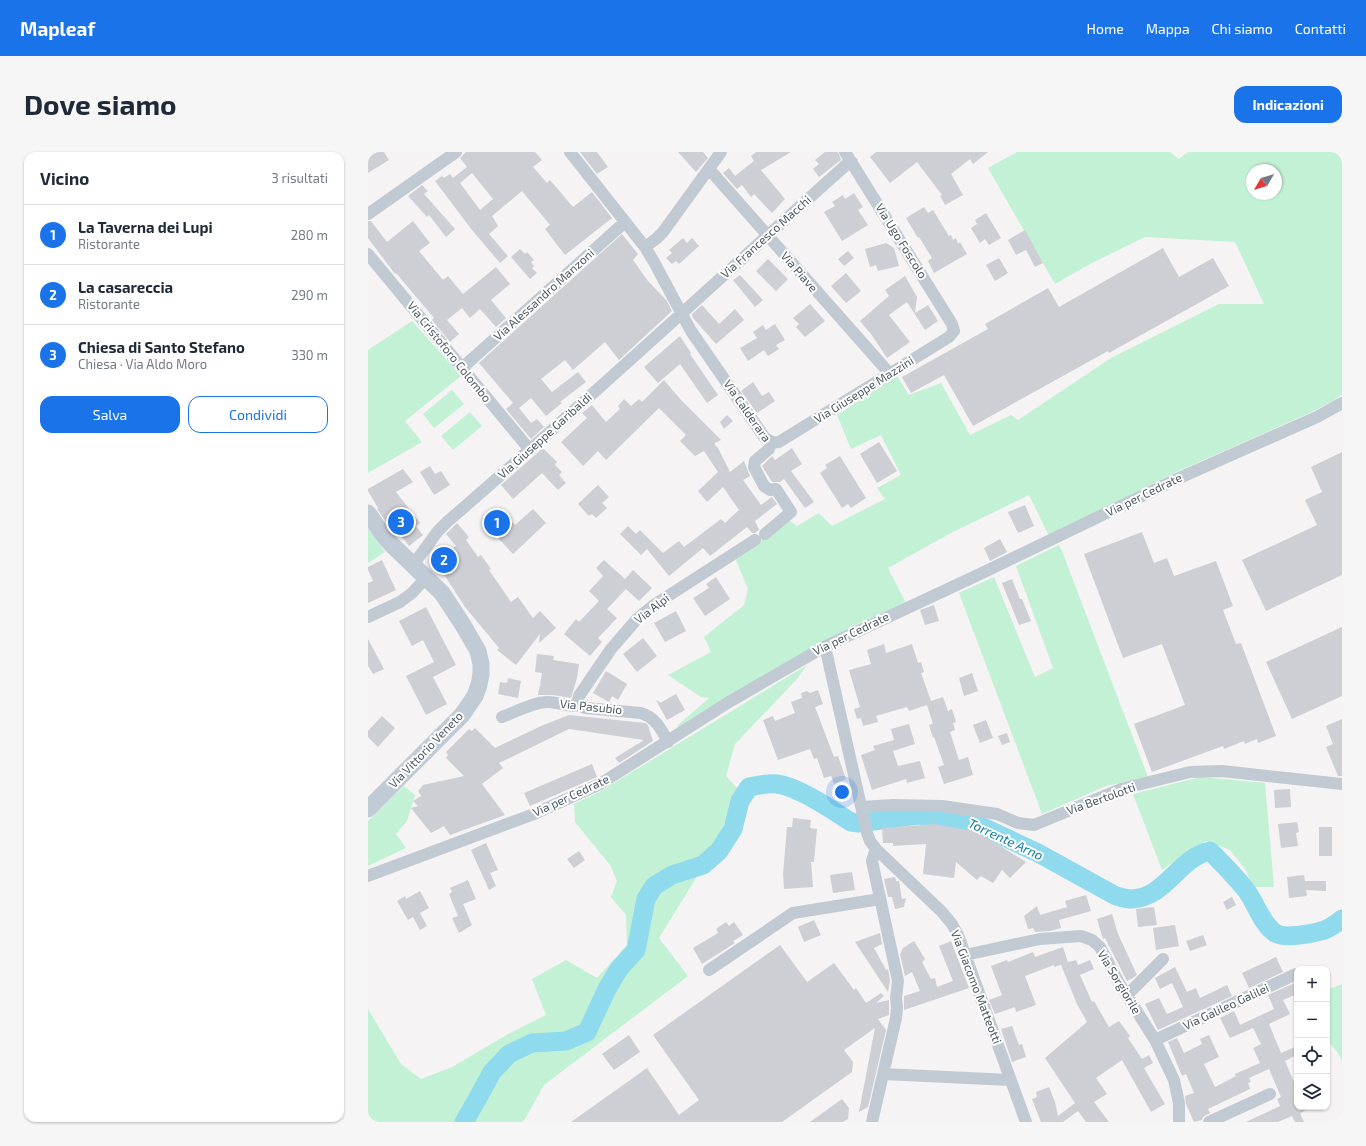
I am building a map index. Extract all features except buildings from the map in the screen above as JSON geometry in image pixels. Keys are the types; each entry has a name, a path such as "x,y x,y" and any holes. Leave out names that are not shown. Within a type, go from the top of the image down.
{"street":[{"path":"368,214 456,152"},
{"path":"570,152 645,247 682,313"},
{"path":"645,247 663,232 721,152"},
{"name":"Via Francesco Macchi","path":"682,313 846,165 848,157"},
{"name":"Via Ugo Foscolo","path":"848,157 952,324 954,331"},
{"name":"Via Piave","path":"709,169 890,374"},
{"name":"Via Alessandro Manzoni","path":"462,368 625,222"},
{"name":"Via Cristoforo Colombo","path":"368,254 530,450"},
{"name":"Via Calderara","path":"682,313 691,331 765,438 772,442 769,449 755,461 754,467 764,486 770,490 776,489 791,512 760,537"},
{"name":"Via Giuseppe Garibaldi","path":"413,565 438,531 447,522 530,450 682,313"},
{"name":"Via Giuseppe Mazzini","path":"772,442 779,442 949,337 954,331"},
{"name":"Via per Cedrate","path":"368,876 534,814 600,784 729,702 799,660 824,647 1177,479 1310,421 1342,403"},
{"name":"Via Vittorio Veneto","path":"368,513 381,532 442,593 478,651 481,669 479,686 472,701 462,715 368,809"},
{"name":"Via Alpi","path":"580,705 578,701 579,696 610,649 637,619 654,605 760,537"},
{"path":"368,617 400,602 412,594 426,578"},
{"name":"Via Giacomo Matteotti","path":"824,647 870,841 876,849 942,912 955,930 1026,1122"},
{"name":"Via Pasubio","path":"502,717 537,704 548,702 574,707 580,705 585,708 641,712 649,715 654,720 668,742"},
{"name":"Via Bertolotti","path":"863,810 893,805 942,806 997,814 1018,823 1034,824 1121,790 1190,772 1222,771 1342,784"},
{"path":"872,1122 896,1018 898,982 872,861 876,849"},
{"path":"709,970 793,914 880,899"},
{"name":"Via Sorgiorile","path":"965,955 1040,939 1080,936 1092,940 1100,947 1155,1040 1174,1080 1179,1103 1179,1122"},
{"path":"1127,995 1163,959"},
{"name":"Via Galileo Galilei","path":"1155,1040 1294,975"},
{"path":"883,1074 1010,1080"},
{"path":"1209,1122 1270,1094"}],"green space":[{"path":"1017,152 1170,152 1179,159 1188,152 1342,152 1342,394 1333,401 1312,412 1174,473 1049,536 1029,495 949,534 888,568 907,605 863,621 824,642 677,729 678,725 709,698 701,697 668,675 711,652 704,637 744,605 748,589 736,560 787,519 797,526 819,513 832,526 885,499 877,488 901,475 881,435 851,449 837,415 897,376 909,395 941,383 970,435 1011,415 1018,420 1111,358 1219,304 1264,304 1235,242 1145,237 1092,263 1055,284 988,168"},
{"path":"412,321 461,376 405,421 422,442 368,473 368,350"},
{"path":"452,390 464,404 434,428 423,414"},
{"path":"470,412 482,426 453,450 441,436"},
{"path":"368,528 385,552 368,563"},
{"path":"1059,545 1148,777 1106,786 1042,814 959,593 994,577 1035,677 1053,668 1016,566"},
{"path":"807,665 797,679 735,744 726,776 737,788 717,844 659,938 688,976 544,1085 522,1122 368,1122 368,1009 401,1064 421,1079 452,1067 510,1033 546,1015 532,979 566,960 597,978 627,945 626,915 611,897 617,881 610,865 575,822 574,804 601,791"},
{"path":"1201,777 1265,783 1274,887 1253,887 1245,869 1230,850 1207,841 1162,870 1133,794"},
{"path":"404,786 415,795 407,821 396,834 406,848 368,866 368,821"},
{"path":"1342,984 1342,1061 1338,1053 1330,1044 1330,989"}],"waterway":[{"name":"Torrente Arno","path":"464,1122 492,1072 509,1054 532,1043 566,1041 587,1032 607,989 619,969 636,950 646,899 654,886 672,875 703,865 719,851 733,829 740,801 749,787 770,784 786,786 805,794 851,822 859,823 918,815 970,821 1038,853 1116,896 1127,899 1143,897 1154,892 1189,861 1210,851 1250,895 1262,918 1275,933 1279,935 1291,936 1321,931 1327,929 1342,919"}],"place":[{"name":"Chiesa di Santo Stefano","path":"401,522"},
{"name":"La Taverna dei Lupi","path":"497,523"},
{"name":"La casareccia","path":"444,560"}]}
